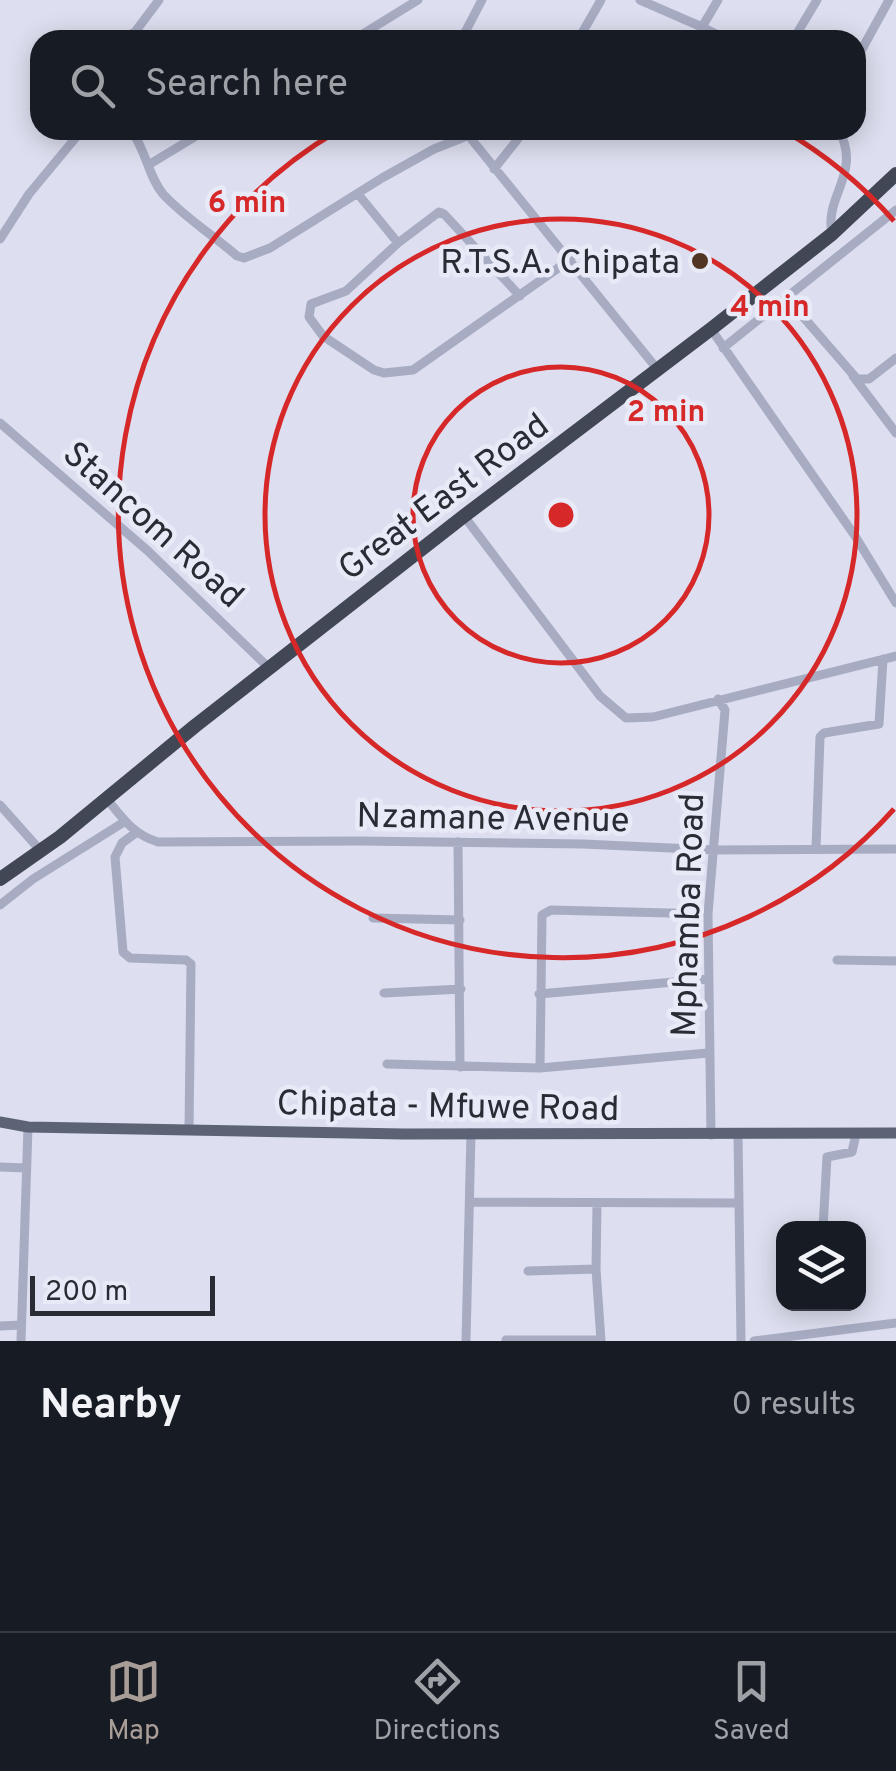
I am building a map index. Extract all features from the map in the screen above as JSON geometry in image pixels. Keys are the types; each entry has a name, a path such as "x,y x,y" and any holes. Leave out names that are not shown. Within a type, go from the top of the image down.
{"highway":[{"name":"Great East Road","path":"0,881 464,516 712,329 832,234 896,174"}],"main road":[{"name":"Chipata - Mfuwe Road","path":"0,1122 28,1128 189,1130 896,1133"}],"street":[{"path":"137,30 159,0"},
{"path":"368,30 418,0"},
{"path":"467,30 482,0"},
{"path":"584,30 601,0"},
{"path":"640,0 708,30"},
{"path":"702,27 718,0"},
{"path":"799,30 817,0"},
{"path":"866,42 889,0"},
{"path":"0,240 29,194 74,140"},
{"path":"138,140 154,180 164,194 244,258 270,248 452,140"},
{"path":"150,164 190,140"},
{"path":"471,140 658,370"},
{"path":"494,169 517,140"},
{"path":"832,234 829,220 846,176 848,159 844,140"},
{"path":"358,194 398,243"},
{"path":"723,348 896,210"},
{"path":"520,296 444,214 434,214 346,291 311,304 309,316 314,327 374,370 413,370 520,296 571,259"},
{"path":"786,297 896,433"},
{"path":"712,329 896,602"},
{"path":"851,374 869,379 896,358"},
{"name":"Stancom Road","path":"0,423 172,573 269,668"},
{"path":"464,516 600,696 614,710 636,719 896,656"},
{"path":"816,848 820,736 879,724 883,659"},
{"name":"Mphamba Road","path":"711,1135 708,914 725,710 718,700"},
{"name":"Nzamane Avenue","path":"107,799 124,822 158,842 896,849"},
{"path":"0,805 40,850"},
{"path":"0,905 33,879 124,822"},
{"path":"137,832 122,843 115,857 123,952 130,958 186,960 191,964 189,1130"},
{"path":"458,842 460,1067"},
{"path":"540,1068 542,914 708,914"},
{"path":"373,918 460,920"},
{"path":"837,960 896,961"},
{"path":"540,994 708,979"},
{"path":"384,993 461,990"},
{"path":"387,1064 540,1068 708,1053"},
{"path":"21,1341 28,1128"},
{"path":"466,1341 470,1133"},
{"path":"823,1221 827,1157 850,1154 856,1134"},
{"path":"738,1135 740,1341"},
{"path":"0,1167 26,1168"},
{"path":"470,1202 739,1202"},
{"path":"506,1340 601,1340 597,1204"},
{"path":"528,1272 596,1269"},
{"path":"754,1341 896,1323"},
{"path":"0,1326 21,1326"}],"place":[{"name":"R.T.S.A. Chipata","path":"700,261"}]}
